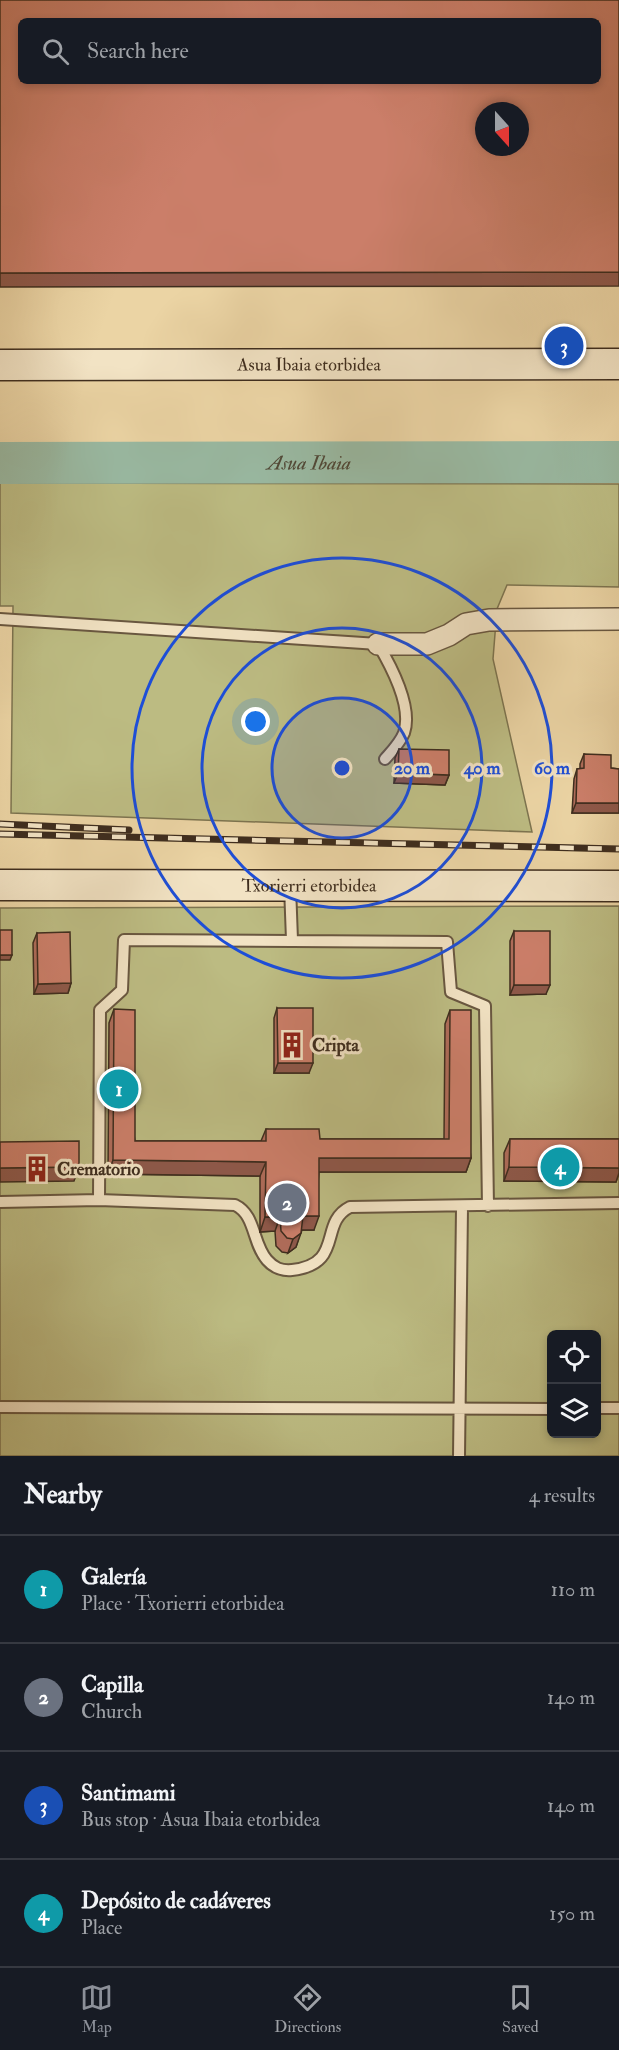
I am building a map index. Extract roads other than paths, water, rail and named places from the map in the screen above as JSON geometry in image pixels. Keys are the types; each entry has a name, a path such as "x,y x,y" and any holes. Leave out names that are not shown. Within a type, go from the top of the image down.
{"street":[{"name":"Asua Ibaia etorbidea","path":"0,365 619,364"},
{"path":"378,645 426,644 449,635 466,624 489,620 619,619"},
{"name":"Txorierri etorbidea","path":"0,885 619,886"}],"lane":[{"path":"0,619 378,645 400,690 406,718 404,732 385,759"},
{"path":"290,886 292,940"},
{"path":"99,1200 100,1010 123,990 124,940 447,942 451,992 485,1006 488,1206"},
{"path":"0,1202 99,1200 235,1205 249,1216 256,1242 264,1257 273,1266 285,1270 303,1269 318,1262 329,1246 334,1221 339,1212 350,1207 462,1208 619,1203"},
{"path":"459,1456 462,1208"},
{"path":"0,1407 460,1410 547,1408"},
{"path":"601,1408 619,1408"}],"waterway":[{"name":"Asua Ibaia","path":"0,463 619,462"}],"railway":[{"path":"0,824 129,830"},
{"path":"0,834 619,849"}],"place":[{"name":"Santimami","path":"564,346"},
{"name":"Cripta","path":"292,1045"},
{"name":"Galería","path":"119,1089"},
{"name":"Depósito de cadáveres","path":"560,1167"},
{"name":"Crematorio","path":"37,1169"},
{"name":"Capilla","path":"287,1203"}]}
